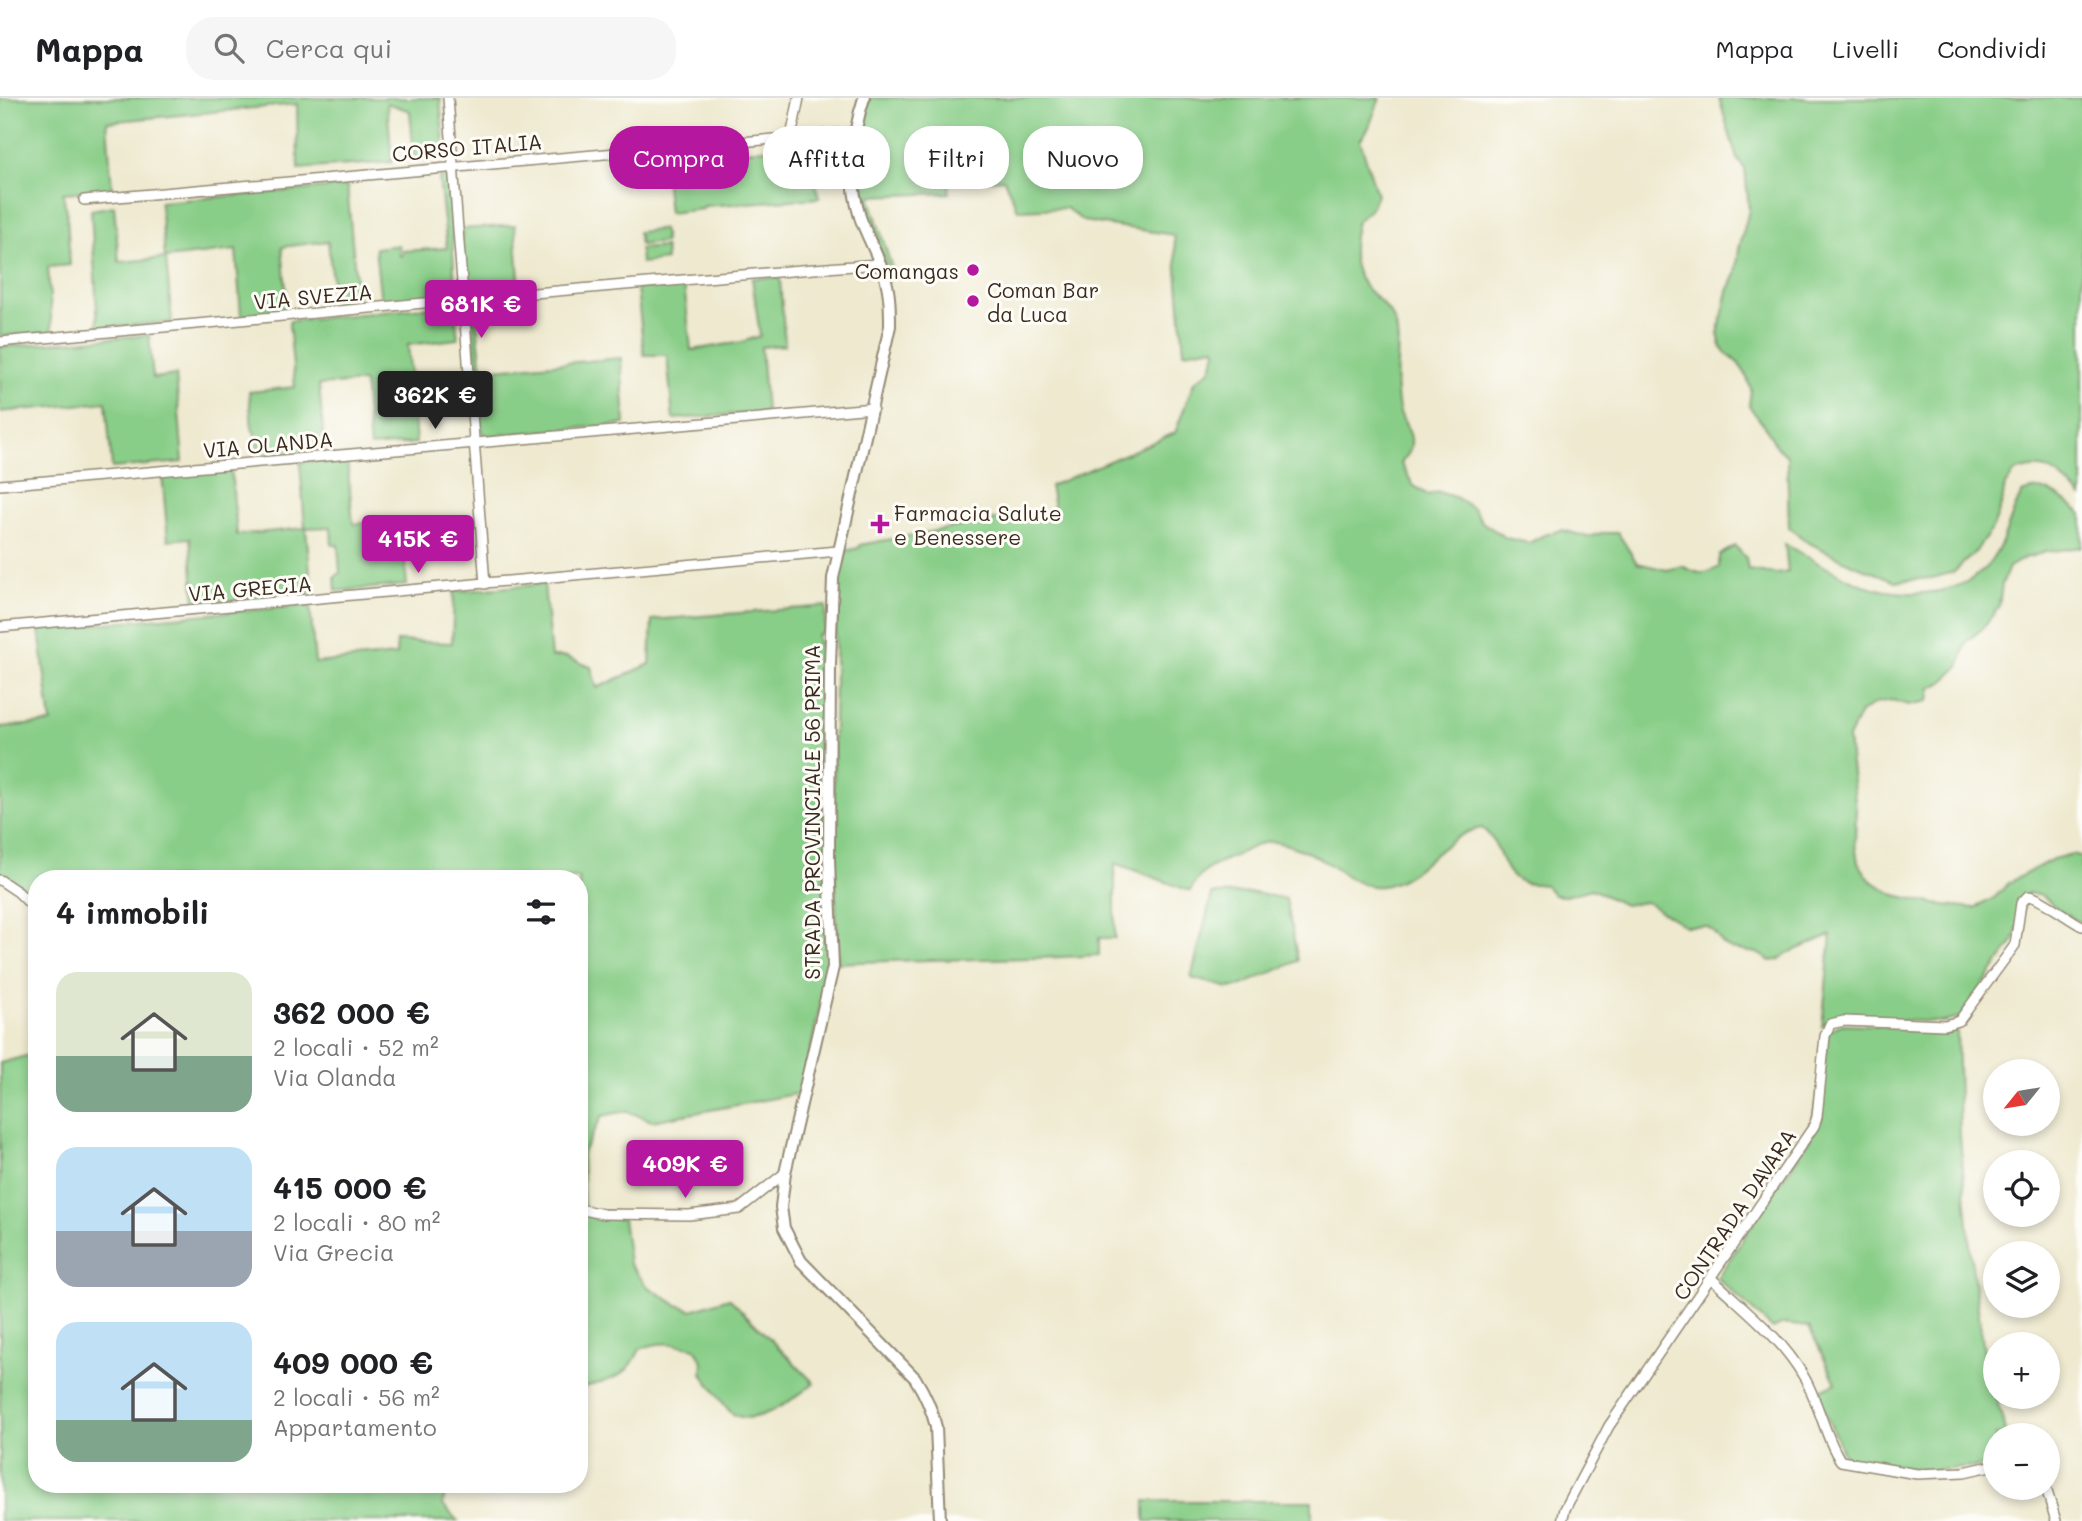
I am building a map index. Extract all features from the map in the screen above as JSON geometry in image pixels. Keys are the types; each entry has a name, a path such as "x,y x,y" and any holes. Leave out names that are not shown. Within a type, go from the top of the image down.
{"street":[{"path":"448,98 485,584"},
{"path":"793,126 799,98"},
{"name":"STRADA PROVINCIALE 56 PRIMA","path":"856,126 864,98"},
{"name":"CORSO ITALIA","path":"84,200 763,139"},
{"name":"STRADA PROVINCIALE 56 PRIMA","path":"856,189 859,213 887,288 890,326 833,578 829,859 834,967 785,1173 781,1207 784,1228 801,1261 915,1377 926,1397 936,1427 940,1521"},
{"name":"VIA SVEZIA","path":"0,342 683,279 879,264"},
{"name":"VIA OLANDA","path":"0,485 873,408"},
{"name":"VIA GRECIA","path":"0,627 838,551"},
{"path":"0,880 28,902"},
{"name":"CONTRADA DAVARA","path":"1562,1521 1565,1510 1609,1426 1712,1279 1814,1126 1825,1036 1830,1024 1844,1021 1945,1025 1959,1021 2015,945 2021,904 2028,897 2040,899 2082,926"},
{"path":"588,1211 603,1214 689,1215 739,1209 785,1173"},
{"path":"1712,1279 1773,1335 1796,1363 1812,1390 1841,1461 1917,1474 1964,1472 1983,1468"},
{"path":"2050,1500 2056,1521"}],"green space":[{"path":"0,98 440,98 445,157 414,159 410,111 387,103 392,162 298,169 297,104 107,122 112,189 63,193 70,265 48,267 52,332 0,336"},
{"path":"870,98 1380,98 1368,129 1360,140 1377,195 1370,210 1357,221 1353,258 1362,283 1383,304 1396,328 1398,405 1411,443 1409,452 1401,463 1413,485 1428,495 1439,492 1457,498 1474,509 1482,522 1506,538 1529,543 1562,530 1588,537 1602,533 1618,533 1637,563 1667,570 1682,566 1700,573 1719,567 1719,555 1735,546 1746,558 1748,570 1777,574 1788,572 1785,544 1872,588 1909,593 1928,592 1963,583 1979,574 2000,545 2022,493 2040,490 2061,498 2082,514 2082,547 2046,552 2025,558 2009,567 2002,584 1999,606 1982,629 1967,641 1959,667 1943,682 1931,688 1929,701 1908,705 1892,700 1876,703 1860,713 1848,738 1856,809 1855,844 1858,862 1870,880 1895,895 1935,904 1975,908 1994,898 2010,882 2053,859 2072,854 2082,857 2082,923 2063,913 2042,896 2028,893 2013,943 1959,1018 1944,1022 1832,1018 1822,1026 1831,935 1788,953 1779,960 1770,961 1757,953 1731,949 1706,926 1685,926 1646,902 1624,905 1592,889 1565,896 1554,895 1545,885 1524,883 1514,878 1494,842 1482,828 1455,839 1395,883 1381,886 1365,885 1314,855 1274,842 1259,844 1214,865 1198,878 1190,891 1115,863 1115,938 1099,938 1099,955 838,963 834,719 837,600 844,551 859,548 860,545 1037,512 1055,512 1050,486 1175,433 1194,382 1210,370 1216,352 1215,347 1184,352 1174,235 1083,221 1066,208 1018,210 1009,189 1009,126 904,126 904,189 949,189 949,193 869,196 893,271 890,272 872,229 861,189 890,189 890,126 862,126"},
{"path":"1719,98 2082,98 2082,497 2059,476 2045,469 2015,472 2005,485 1993,527 1976,551 1954,572 1932,578 1896,581 1807,542 1789,527 1787,456 1776,446 1749,406 1751,389 1745,373 1725,352 1718,334 1728,291 1736,274 1749,210 1745,169 1737,159"},
{"path":"763,149 763,189 817,189 819,198 704,206 703,209 669,213 666,189 749,189 749,150"},
{"path":"439,177 450,178 455,295 381,302 375,248 399,245 400,256 403,251 447,248"},
{"path":"347,186 358,305 335,307 328,241 282,247 288,311 241,316 236,250 166,258 172,322 98,328 91,210 114,206 119,262 165,258 160,202"},
{"path":"515,225 520,292 473,297 467,293 461,243 463,229"},
{"path":"663,229 665,242 640,245 638,232"},
{"path":"665,247 666,260 641,263 640,249"},
{"path":"752,278 780,280 785,345 761,347 766,412 673,419 667,355 644,355 637,288 684,284 691,350 742,342 760,336"},
{"path":"454,305 458,339 408,345 416,443 370,447 364,382 319,385 325,451 259,457 252,428 249,392 295,387 290,321"},
{"path":"471,305 475,305 482,370 621,358 625,424 486,436 482,433"},
{"path":"149,335 153,378 176,375 183,462 112,468 106,402 0,412 0,347"},
{"path":"347,458 353,524 401,520 407,585 336,591 335,577 340,573 338,545 332,545 331,527 306,528 312,593 195,604 190,538 168,540 162,474 231,469 237,535 305,528 300,462"},
{"path":"544,584 551,657 566,657 591,667 597,688 650,664 652,620 826,606 825,632 817,635 818,642 824,648 829,967 801,1093 652,1121 627,1111 602,1116 588,1143 588,870 28,870 28,896 0,873 0,727 51,723 39,629 310,605 315,663 396,655 397,641 452,643 454,592"},
{"path":"1256,893 1286,899 1298,961 1240,986 1229,988 1191,978 1212,894"},
{"path":"1843,1024 1943,1028 1957,1032 1960,1137 1971,1258 1983,1345 1983,1409 1999,1409 2004,1423 1983,1423 1983,1466 1921,1471 1845,1458 1816,1392 1836,1383 1809,1327 1783,1324 1773,1329 1717,1278 1810,1138 1830,1029"},
{"path":"28,1055 28,1493 446,1493 442,1504 458,1521 0,1521 0,1063"},
{"path":"588,1215 623,1219 629,1263 647,1286 677,1305 692,1310 729,1298 814,1383 775,1409 752,1417 741,1417 729,1410 702,1374 703,1362 695,1348 667,1344 640,1349 629,1367 608,1380 588,1386"},
{"path":"1145,1501 1312,1501 1312,1521 1145,1521"}],"place":[{"name":"Comangas","path":"973,270"},
{"name":"Coman Bar da Luca","path":"973,301"},
{"name":"Farmacia Salute e Benessere","path":"880,524"}]}
